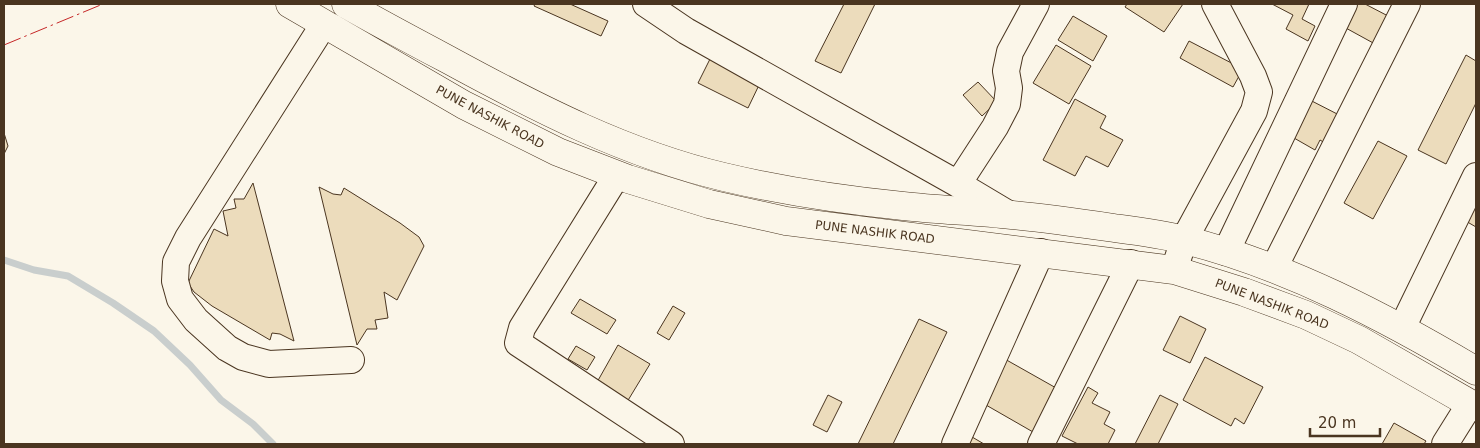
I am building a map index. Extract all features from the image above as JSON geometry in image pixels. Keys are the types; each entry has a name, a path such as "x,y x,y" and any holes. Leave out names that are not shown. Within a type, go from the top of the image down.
{"highway":[{"name":"PUNE NASHIK ROAD","path":"290,4 464,105 558,152 616,175 709,204 786,221 1131,263 1174,270 1306,314 1359,340 1473,406"},
{"path":"346,4 534,105 598,134 669,161 723,176 819,196 905,206 1010,214 1153,233 1184,240 1274,268 1402,328 1476,371"}],"street":[{"path":"646,4 686,31 1010,214"},
{"path":"958,184 995,127 1007,104 1009,88 1006,71 1010,52 1036,4"},
{"path":"1174,270 1184,240 1254,111 1259,92 1253,76 1215,4"},
{"path":"1226,252 1344,4"},
{"path":"1274,268 1407,4"},
{"path":"324,24 188,238 176,262 175,281 180,299 196,320 227,348 243,357 269,364 351,360"},
{"path":"616,175 522,328 518,344 671,444"},
{"path":"1402,328 1476,176"},
{"path":"955,444 1041,252"},
{"path":"1041,444 1131,263"},
{"path":"1445,444 1473,406"}],"building":[{"path":"535,4 570,4 608,21 601,36 534,6"},
{"path":"844,4 875,4 841,73 815,61"},
{"path":"1127,4 1183,4 1164,32 1125,7"},
{"path":"1272,4 1309,4 1302,19 1315,26 1308,41 1286,29 1293,15"},
{"path":"1357,4 1365,4 1390,17 1375,44 1344,27"},
{"path":"1073,16 1107,36 1093,61 1058,40"},
{"path":"1189,41 1243,69 1233,87 1180,58"},
{"path":"1056,45 1091,66 1069,104 1033,83"},
{"path":"1466,55 1476,61 1476,103 1446,164 1418,150"},
{"path":"710,59 760,83 748,108 698,83"},
{"path":"978,82 997,102 982,116 963,95"},
{"path":"1304,97 1345,118 1330,146 1320,140 1315,150 1287,134"},
{"path":"1075,99 1106,116 1100,128 1123,140 1108,167 1086,156 1075,176 1043,160"},
{"path":"4,133 8,146 4,154"},
{"path":"1378,141 1407,156 1373,219 1344,203"},
{"path":"253,183 294,341 280,334 272,333 270,340 212,306 194,292 188,283 214,229 228,236 223,211 236,208 234,199 244,199"},
{"path":"319,187 333,194 341,195 344,188 400,223 419,237 424,246 397,300 384,292 388,318 375,320 377,329 367,329 357,345"},
{"path":"1476,198 1476,227 1464,220"},
{"path":"580,299 616,320 607,334 571,313"},
{"path":"673,306 685,313 669,340 657,333"},
{"path":"1180,316 1206,329 1190,363 1163,350"},
{"path":"919,319 947,332 893,444 858,444"},
{"path":"618,345 650,364 627,402 596,384"},
{"path":"576,346 595,357 587,370 568,359"},
{"path":"1205,357 1263,387 1244,424 1235,418 1231,426 1183,400"},
{"path":"1003,358 1065,393 1040,436 979,401"},
{"path":"1088,387 1098,393 1092,403 1110,412 1104,424 1115,430 1108,444 1078,444 1062,436"},
{"path":"828,395 842,402 827,432 813,425"},
{"path":"1160,395 1178,404 1158,444 1135,444"},
{"path":"1394,423 1426,441 1424,444 1382,444"},
{"path":"967,434 984,444 961,444"}],"waterway":[{"path":"4,260 34,270 68,276 154,331 190,365 221,400 253,424 273,444"}],"power":[{"path":"4,45 103,4"}]}
